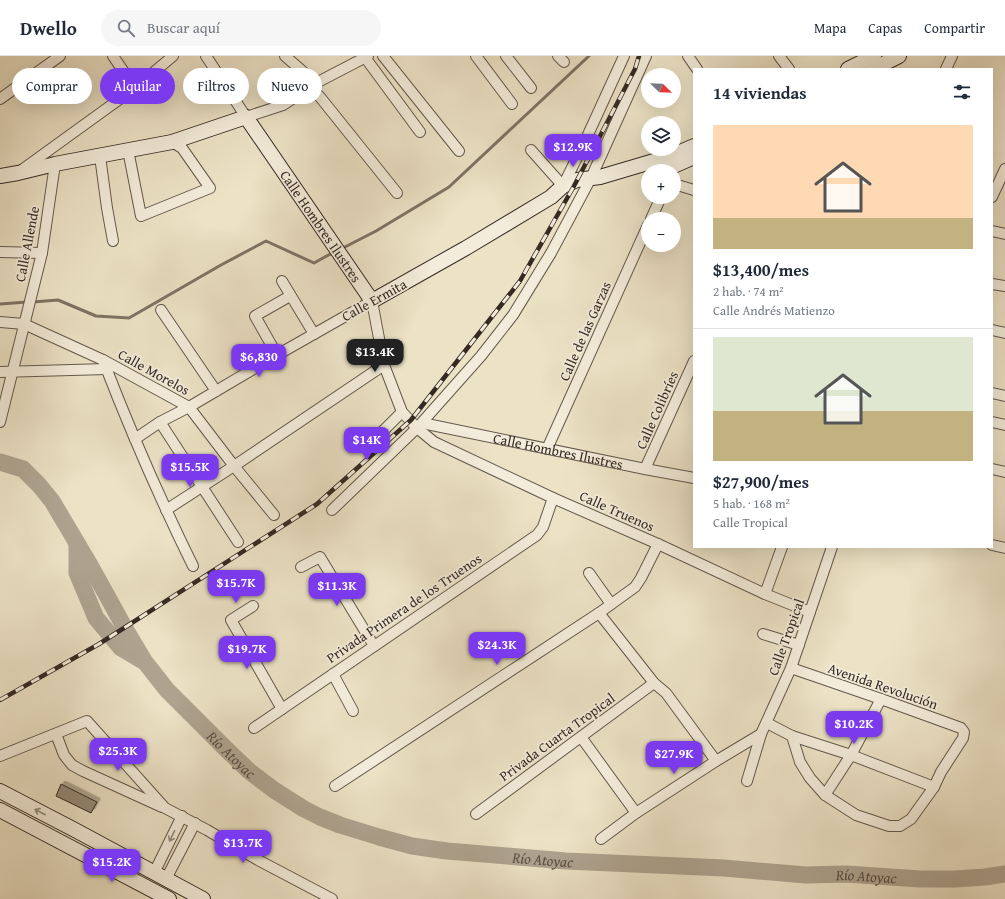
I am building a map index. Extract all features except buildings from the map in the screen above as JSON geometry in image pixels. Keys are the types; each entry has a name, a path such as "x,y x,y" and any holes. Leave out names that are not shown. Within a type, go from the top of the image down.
{"street":[{"path":"0,99 60,56"},
{"path":"113,56 121,68"},
{"path":"159,68 173,56"},
{"name":"Calle Hombres Ilustres","path":"206,56 372,302 384,365 402,412 420,425 547,449 645,470 693,478"},
{"path":"322,80 366,56 420,132"},
{"path":"383,56 459,151"},
{"path":"476,56 512,104"},
{"path":"506,56 532,88"},
{"path":"531,150 558,192 586,139 624,56"},
{"path":"332,510 420,425 481,356 513,315 551,253 589,182 646,56"},
{"path":"688,56 696,68"},
{"path":"780,56 788,68"},
{"path":"851,68 867,62 899,56"},
{"path":"946,68 952,56"},
{"path":"289,57 298,68"},
{"path":"322,99 397,193"},
{"path":"18,173 113,104"},
{"path":"0,176 172,142 284,104"},
{"path":"128,150 141,216 210,188 182,148 172,142"},
{"path":"670,164 693,147"},
{"path":"100,156 112,241"},
{"path":"674,164 693,157"},
{"name":"Calle Allende","path":"1,415 42,253 55,164"},
{"path":"589,182 600,177 641,171"},
{"path":"589,182 600,184 641,175"},
{"path":"993,195 1004,175"},
{"name":"Calle Ermita","path":"135,439 160,422 189,407 277,354 466,248 558,192 589,182"},
{"path":"681,186 693,190"},
{"path":"993,231 1005,234"},
{"name":"Calle de las Garzas","path":"547,449 641,241"},
{"path":"0,252 42,253"},
{"path":"282,281 314,334"},
{"path":"993,284 1005,286"},
{"path":"277,354 255,316 290,296"},
{"path":"161,310 216,391"},
{"name":"Calle Morelos","path":"0,322 24,324 189,407 274,515"},
{"path":"993,330 1005,333"},
{"name":"Calle Colibríes","path":"645,470 693,363"},
{"path":"0,372 105,364 135,439 166,510 193,566"},
{"path":"166,510 384,365"},
{"path":"993,394 1005,396"},
{"path":"368,446 402,412"},
{"path":"160,422 238,542"},
{"path":"993,422 1005,425"},
{"name":"Calle Truenos","path":"420,425 434,442 553,498 658,544 765,594 810,612"},
{"path":"993,469 1005,472"},
{"name":"Privada Primera de los Truenos","path":"254,728 537,534 544,527 553,498"},
{"path":"335,786 599,613 635,587 658,544"},
{"path":"993,544 1005,548"},
{"path":"765,594 782,548"},
{"name":"Calle Tropical","path":"747,781 761,734 791,668 832,548"},
{"path":"301,567 320,557 374,646"},
{"path":"589,573 611,604"},
{"path":"253,606 231,620 282,709"},
{"path":"599,613 654,683 666,693 716,761"},
{"path":"763,634 799,645"},
{"name":"Avenida Revolución","path":"791,668 961,728 964,732 963,738 941,772 934,787"},
{"path":"333,674 353,710"},
{"name":"Privada Cuarta Tropical","path":"476,814 654,683"},
{"path":"825,795 851,755 880,699"},
{"path":"0,756 86,721 165,808"},
{"path":"767,723 792,736 851,755 934,787 911,819 900,826 889,826 856,815 825,795 810,778 800,762 792,736"},
{"path":"56,734 64,755 72,765 182,816 258,860 332,899"},
{"path":"601,839 636,813 716,761 761,734"},
{"path":"581,737 636,813"},
{"path":"0,791 203,899"},
{"path":"0,810 169,899"},
{"path":"160,876 182,816"},
{"path":"160,876 194,823"}],"waterway":[{"path":"341,249 376,231 449,187 589,56"},
{"path":"33,302 58,300 96,316 129,318 266,241 314,263 334,252"},
{"path":"0,304 27,302"},
{"name":"Río Atoyac","path":"0,462 23,469 52,501 145,662 167,690 249,771 274,790 320,817 340,825 412,846 447,851 566,861 724,868 806,875 846,874 920,879 955,879 1005,874"},
{"name":"Río Atoyac","path":"77,545 77,573 96,618 121,648 143,661"}],"railway":[{"path":"0,700 99,644 317,504 411,420 520,281 574,186 635,69 639,56"}]}
